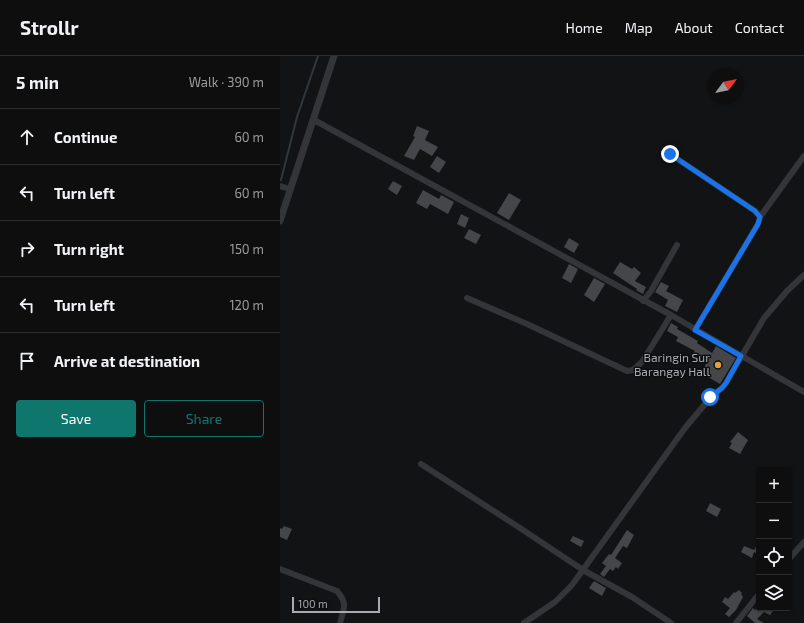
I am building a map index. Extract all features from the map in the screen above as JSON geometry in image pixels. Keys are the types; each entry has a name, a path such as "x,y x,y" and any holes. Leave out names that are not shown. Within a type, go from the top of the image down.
{"street":[{"path":"280,221 334,56"},
{"path":"314,120 671,315 804,392"},
{"path":"670,154 755,211 760,217"},
{"path":"695,330 758,224 760,217 804,156"},
{"path":"280,186 290,189"},
{"path":"644,301 677,245"},
{"path":"524,623 556,602 583,570 685,428 710,397 726,383 764,318 787,291 804,275"},
{"path":"467,298 627,371 633,370 642,362 671,315"},
{"path":"421,464 583,570 632,597 671,623"},
{"path":"792,556 804,542"},
{"path":"280,568 328,586 337,591 344,599 340,623"},
{"path":"738,622 756,598"}],"building":[{"path":"417,126 429,131 425,140 438,147 432,156 420,149 414,160 404,156 415,137 413,136"},
{"path":"437,156 446,162 439,173 430,167"},
{"path":"393,181 402,186 397,195 388,189"},
{"path":"423,190 439,199 441,195 454,202 448,214 430,204 427,209 416,203"},
{"path":"509,193 521,200 509,220 497,213"},
{"path":"461,214 469,218 465,228 457,224"},
{"path":"469,229 481,235 476,244 464,238"},
{"path":"569,238 579,244 574,253 564,247"},
{"path":"620,262 632,269 634,267 641,273 635,281 646,287 643,294 613,273"},
{"path":"569,264 578,269 571,283 562,278"},
{"path":"594,278 605,284 594,302 584,295"},
{"path":"661,282 669,286 666,291 683,300 677,312 665,306 668,300 655,292"},
{"path":"671,323 678,327 677,329 698,341 697,343 712,353 716,346 736,358 720,384 701,373 707,362 693,353 695,351 676,341 678,337 667,331"},
{"path":"738,432 748,440 740,454 729,448 732,443 730,442"},
{"path":"710,503 721,509 717,517 706,511"},
{"path":"284,526 292,529 287,540 280,537 280,528 282,529"},
{"path":"627,530 634,535 627,548 623,546 615,558 622,563 618,569 616,567 613,571 610,569 604,577 600,574 606,566 602,563 609,554 611,555"},
{"path":"573,536 584,541 581,547 570,541"},
{"path":"744,546 754,550 756,546 756,553 754,552 752,558 741,552"},
{"path":"594,581 606,588 602,596 589,588"},
{"path":"739,590 743,597 736,610 729,617 725,614 730,608 722,602 725,597 728,599 734,592 735,593"},
{"path":"753,608 755,610 773,611 770,615 764,612 757,619 764,623 755,623 747,616"}],"waterway":[{"path":"281,180 297,117 318,56"}],"place":[{"name":"Baringin Sur Barangay Hall","path":"718,365"}],"route":[{"path":"670,154 755,211 760,217 758,224 695,330 741,356 726,383 710,397"}]}
